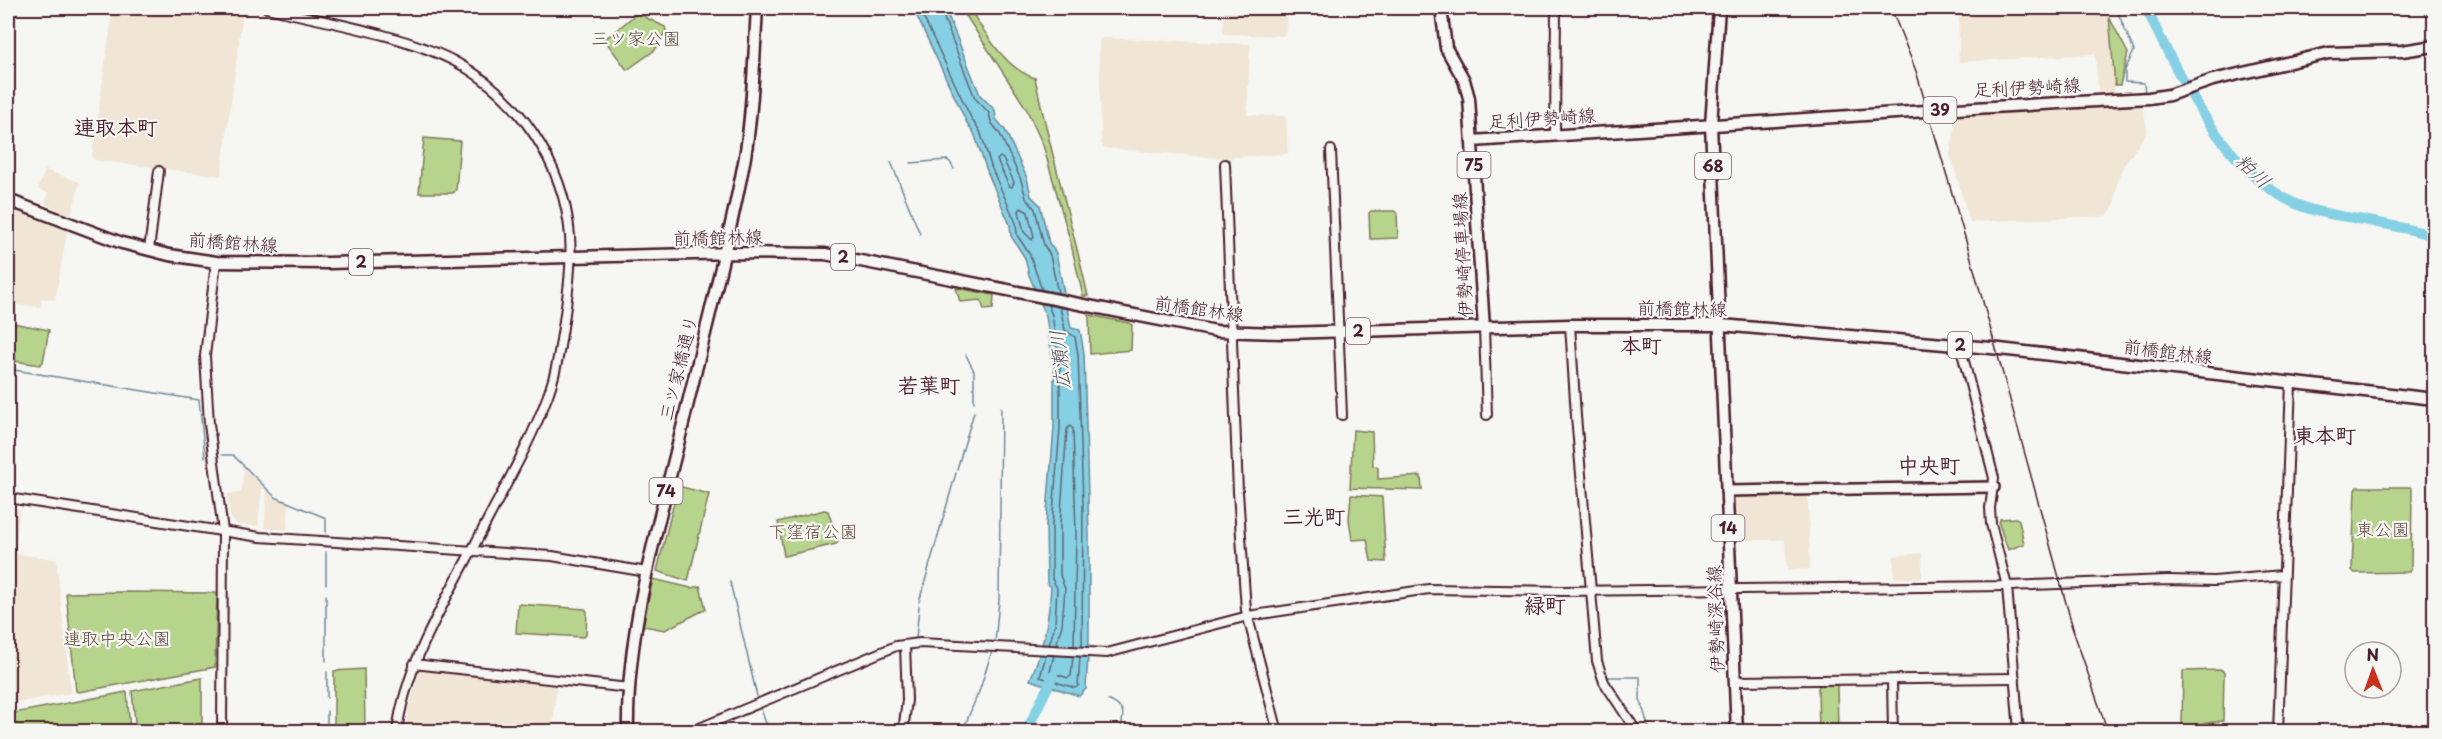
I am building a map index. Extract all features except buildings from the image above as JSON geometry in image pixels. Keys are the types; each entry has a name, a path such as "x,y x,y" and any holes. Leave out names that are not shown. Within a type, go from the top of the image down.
{"main road":[{"name":"伊勢崎停車場線","path":"1441,8 1446,48 1464,80 1469,98 1484,328"},
{"name":"68","path":"1719,8 1711,125 1721,325"},
{"name":"三ツ家橋通り","path":"628,732 629,688 638,610 724,254 746,150 752,100 757,9"},
{"name":"足利伊勢崎線","path":"1472,141 2149,98 2169,95 2211,80 2329,53 2402,51 2434,46"},
{"name":"前橋館林線","path":"8,200 87,231 149,250 216,262 328,263 786,253 836,255 1203,330 1233,333 1570,325 1721,325 1961,345 2434,399"},
{"name":"伊勢崎深谷線","path":"1721,325 1737,732"},
{"path":"1726,491 1994,487"}],"street":[{"path":"267,8 421,46 465,67 497,91 513,107 532,133 553,170 566,209 571,257 560,344 549,394 529,440 414,664 400,705 397,732"},
{"path":"1555,135 1556,8"},
{"path":"1331,150 1342,415"},
{"path":"1225,164 1240,524 1248,616 1278,732"},
{"path":"149,250 159,171"},
{"path":"216,262 206,356 209,424 223,531 222,732"},
{"path":"1570,325 1597,661 1604,682 1637,732"},
{"path":"1484,328 1487,415"},
{"path":"1961,345 1994,478 1990,508 1991,524 2007,586 2019,732"},
{"path":"2278,732 2291,383"},
{"path":"8,498 291,540 552,556 647,572"},
{"path":"690,732 869,656 905,645 930,644 1112,652 1248,616 1430,589 1591,591 2007,586 2168,580 2214,581 2283,575"},
{"path":"903,732 908,700 905,645"},
{"path":"414,664 629,688"},
{"path":"1735,681 2015,678"},
{"path":"1892,680 1893,732"}],"shaded area":[{"path":"113,8 230,8 243,11 221,176 94,160 92,157"},
{"path":"1224,8 1287,8 1286,32 1282,36 1225,34 1223,33"},
{"path":"1959,8 2106,8 2109,17 2115,96 2099,98 2095,54 1959,62"},
{"path":"1102,38 1250,44 1247,115 1286,116 1288,154 1221,158 1104,148 1101,143 1099,41"},
{"path":"2141,102 2148,131 2124,165 2118,178 2114,205 2107,216 1970,222 1950,154 1958,112"},
{"path":"45,170 80,182 71,215 45,204 48,193 38,189"},
{"path":"8,208 67,231 55,300 41,298 40,307 8,304"},
{"path":"244,468 262,486 258,526 236,524 230,516 227,494 241,493"},
{"path":"267,492 275,499 289,503 287,530 264,528"},
{"path":"1806,494 1808,497 1810,569 1787,570 1785,540 1735,540 1733,495"},
{"path":"8,507 20,509 15,548 8,547"},
{"path":"8,553 56,559 71,693 8,704"},
{"path":"1922,553 1922,578 1894,578 1894,556"},
{"path":"420,670 556,685 553,731 405,731 409,707"}],"green space":[{"path":"961,8 969,8 997,49 1014,67 1035,78 1088,296 1083,296 1043,145 1026,108"},
{"name":"三ツ家公園","path":"636,14 665,27 666,30 655,50 627,70 604,39"},
{"path":"2109,17 2128,53 2120,85 2115,85"},
{"path":"424,138 460,141 456,190 453,193 419,193"},
{"path":"1371,211 1397,213 1398,238 1370,239 1369,213"},
{"path":"956,288 994,295 993,309 984,310 981,300 960,302"},
{"path":"1089,315 1132,325 1131,350 1090,354"},
{"path":"8,322 49,330 43,362 40,365 8,360"},
{"path":"1353,430 1372,432 1373,466 1378,467 1378,479 1421,476 1422,490 1350,488"},
{"path":"678,486 709,494 688,581 657,571"},
{"name":"東公園","path":"2357,487 2410,487 2412,489 2411,570 2408,572 2355,573 2352,570 2355,490"},
{"path":"1351,495 1382,497 1386,562 1371,561 1367,539 1352,540 1349,519"},
{"name":"下窪宿公園","path":"824,510 828,511 838,542 784,556 778,522"},
{"path":"2016,518 2019,520 2024,544 2008,550 1999,524 2000,519"},
{"path":"653,579 691,588 700,586 706,609 665,630 643,626"},
{"name":"連取中央公園","path":"66,593 217,593 215,667 76,691"},
{"path":"518,604 585,609 587,611 586,635 583,637 516,633"},
{"path":"364,669 365,730 336,729 334,728 334,671"},
{"path":"2222,670 2224,673 2223,721 2182,726 2183,671"},
{"path":"202,678 202,731 184,729 180,731 136,731 132,691"},
{"path":"1820,685 1837,685 1838,731 1819,731 1818,688"},
{"path":"127,692 130,731 8,731 8,714"}],"water":[{"path":"913,8 945,8 980,95 995,110 996,119 1005,130 1027,178 1031,196 1040,205 1049,243 1056,253 1071,328 1080,330 1084,353 1089,535 1089,639 1086,689 1079,696 1030,680 1045,635 1051,587 1047,583 1046,524 1054,428 1054,368 1046,316 1029,275 1025,258 1011,236 1010,225 974,133 967,123"}],"waterway":[{"path":"2116,8 2134,51 2125,70 2125,82 2144,83 2145,94"},
{"name":"粕川","path":"2146,8 2173,62 2206,119 2247,170 2271,189 2311,210 2396,226 2434,236"},
{"path":"911,163 947,160 954,169"},
{"path":"891,162 920,234"},
{"path":"966,355 974,371 974,402"},
{"path":"8,369 199,400 205,457"},
{"path":"995,643 999,600 1001,407"},
{"path":"957,469 974,412"},
{"path":"222,455 233,455 275,497 326,518 326,533"},
{"path":"919,602 956,473"},
{"path":"326,552 326,584"},
{"path":"730,582 757,696"},
{"path":"326,595 326,661"},
{"path":"916,639 919,606"},
{"path":"962,732 980,689 992,651"},
{"path":"327,672 327,698"},
{"name":"広瀬川","path":"1026,732 1053,676"},
{"path":"1608,677 1640,677 1640,699 1650,732"},
{"path":"1108,700 1123,712 1120,732"},
{"path":"761,709 769,732"},
{"path":"327,711 327,728"}],"railway":[{"path":"1891,8 1916,71 1969,251 2074,632"},
{"path":"2071,624 2108,732"}],"district":[{"name":"連取本町","path":"116,128"},
{"name":"本町","path":"1641,346"},
{"name":"若葉町","path":"929,386"},
{"name":"東本町","path":"2325,436"},
{"name":"中央町","path":"1929,466"},
{"name":"三光町","path":"1314,517"},
{"name":"緑町","path":"1545,606"}]}
